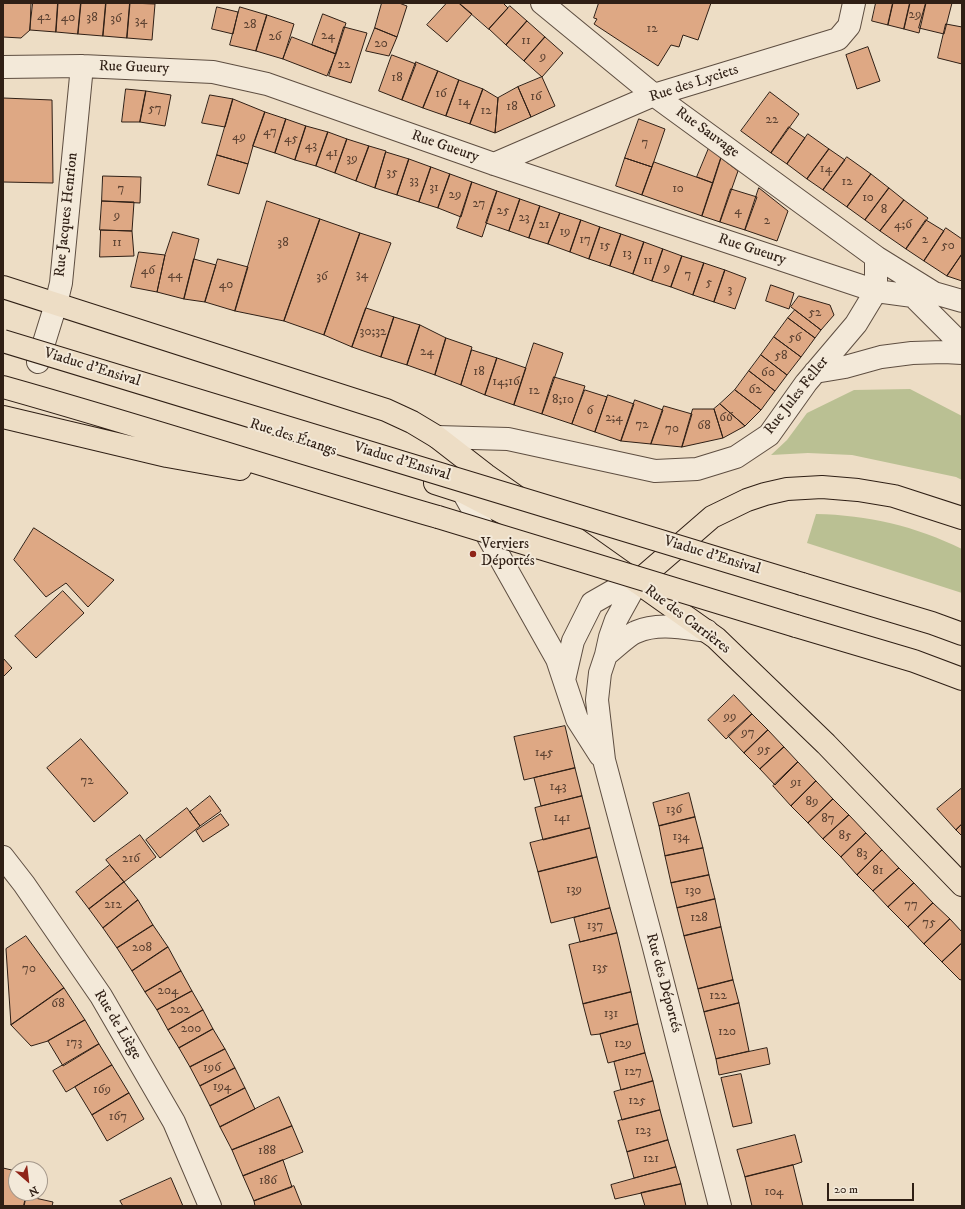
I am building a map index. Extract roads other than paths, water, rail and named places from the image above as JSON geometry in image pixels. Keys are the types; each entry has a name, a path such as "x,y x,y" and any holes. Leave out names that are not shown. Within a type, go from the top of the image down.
{"main road":[{"path":"3,287 386,410 412,422 437,437"},
{"name":"Viaduc d’Ensival","path":"3,341 932,623 962,634"},
{"name":"Rue des Étangs","path":"3,352 198,407 463,492 637,582"},
{"path":"3,387 241,457 330,486 914,661 962,679"},
{"path":"3,417 167,456 330,486"},
{"name":"Rue des Carrières","path":"437,437 486,475 716,638 771,690 886,805 962,885"},
{"path":"637,582 712,517 747,500 765,494 787,490 822,487 858,490 894,496 962,518"}],"street":[{"name":"Rue Sauvage","path":"542,3 654,95 876,257 934,293"},
{"name":"Rue des Lyciets","path":"494,164 654,95 838,39 849,26 854,3"},
{"name":"Rue Gueury","path":"3,67 82,66 213,72 259,82 494,164 876,291"},
{"name":"Rue Jacques Henrion","path":"38,362 61,283 82,66"},
{"path":"876,257 876,291 913,296 934,293 962,301"},
{"name":"Rue Jules Feller","path":"437,437 508,439 585,457 655,471 697,469 736,457 769,435 806,383 856,324 876,291"},
{"path":"913,296 954,337 962,342"},
{"path":"815,372 845,367 881,357 912,353 962,353"},
{"name":"Rue des Déportés","path":"463,492 557,659 577,719 604,760"},
{"path":"564,680 574,641 592,603 613,591 637,582"},
{"name":"Rue des Déportés","path":"637,582 616,620 610,637 600,673 596,700 604,760 720,1206"},
{"path":"606,654 635,632 666,626 707,631"},
{"name":"Rue de Liège","path":"3,857 24,884 101,996 174,1122 210,1206"}],"place":[{"name":"Verviers Déportés","path":"473,554"}]}
